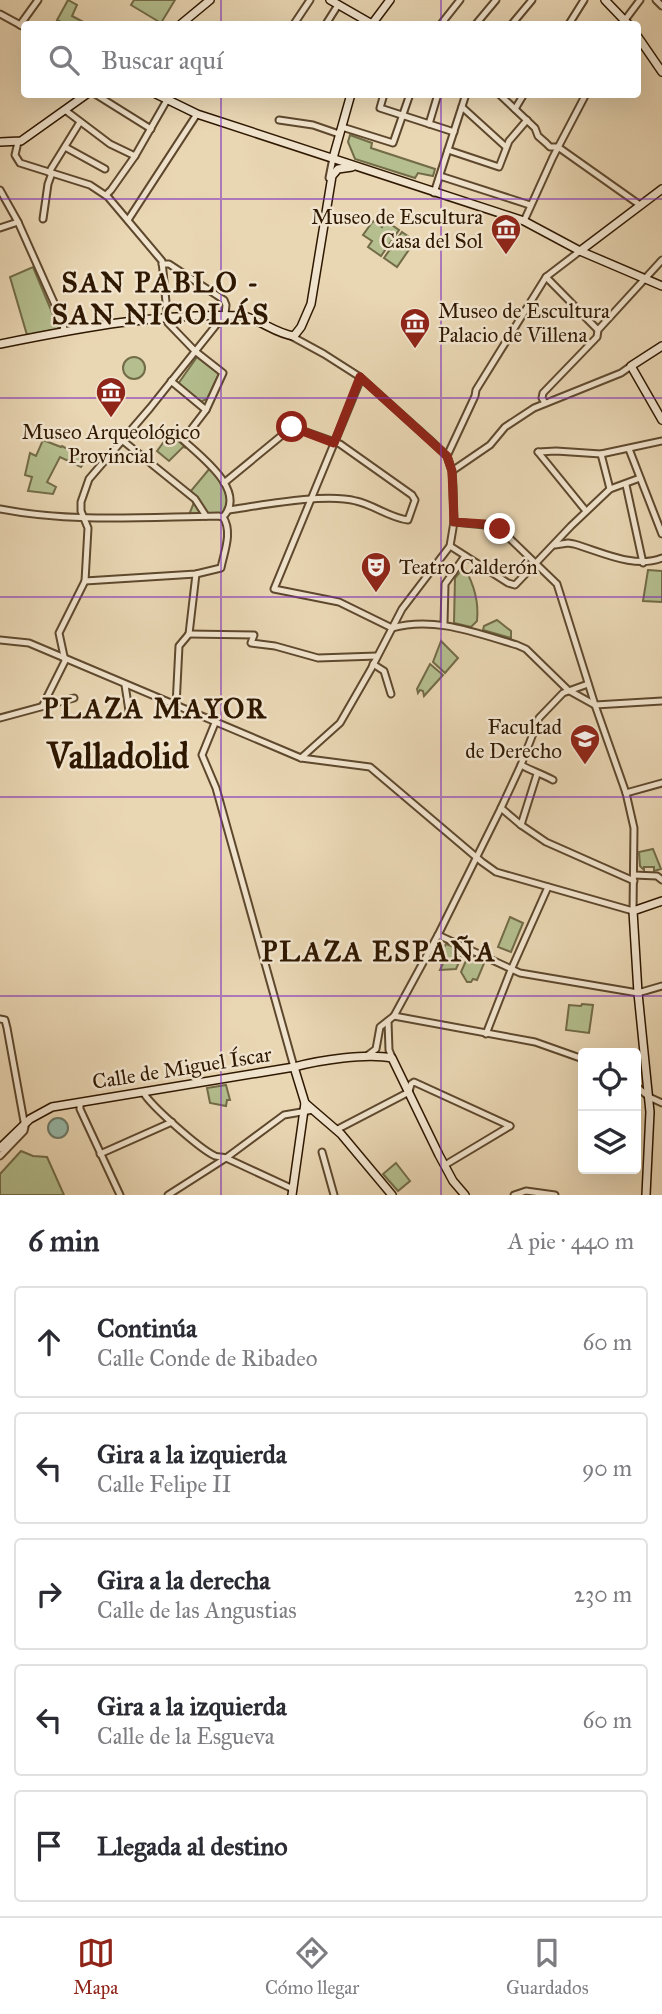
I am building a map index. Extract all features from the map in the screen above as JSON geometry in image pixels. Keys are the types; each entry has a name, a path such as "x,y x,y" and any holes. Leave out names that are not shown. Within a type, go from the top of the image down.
{"street":[{"path":"25,21 38,0"},
{"path":"185,21 210,0"},
{"path":"296,21 310,0"},
{"path":"330,0 367,21"},
{"path":"374,21 390,0"},
{"path":"443,21 460,0"},
{"path":"478,21 496,0"},
{"path":"514,21 532,0"},
{"path":"571,21 584,0"},
{"path":"605,0 623,21"},
{"path":"626,21 640,0"},
{"path":"656,0 662,6"},
{"path":"328,21 338,5"},
{"path":"0,14 21,25"},
{"path":"641,41 662,72"},
{"path":"0,142 18,142 82,98"},
{"path":"101,98 151,129"},
{"path":"163,98 197,114 524,221 580,251 662,286"},
{"path":"312,292 333,158 350,98"},
{"path":"383,98 380,108 454,132"},
{"path":"279,120 393,143 409,98"},
{"path":"429,124 437,98"},
{"path":"434,193 465,98"},
{"path":"503,98 535,128 546,144 558,147 640,205"},
{"path":"515,109 522,98"},
{"path":"524,221 584,98"},
{"path":"106,195 135,156 167,100"},
{"path":"462,107 506,147"},
{"path":"65,110 110,144 135,156"},
{"path":"128,220 197,114"},
{"path":"448,150 499,167 506,147 527,120"},
{"path":"43,219 51,173 80,122"},
{"path":"339,134 353,166"},
{"path":"18,142 15,151 18,161 90,185 106,195 160,258 170,325 194,352 223,373 206,410 183,440 219,474 224,483 229,495 229,510 223,517"},
{"path":"65,147 105,169"},
{"path":"295,337 308,314 333,158"},
{"path":"332,176 338,169 353,166"},
{"path":"440,176 530,205"},
{"path":"447,456 476,390 546,276 662,189"},
{"path":"0,190 18,222 64,324 64,331"},
{"path":"0,228 18,222"},
{"path":"545,403 543,393 597,337 598,330 662,260"},
{"path":"43,705 65,658 59,633 85,581 88,528 81,511 81,502 89,480 226,310 225,300 169,264 162,264"},
{"path":"546,276 598,330"},
{"path":"0,344 64,331 167,317 249,317 295,337 360,377 447,456 452,471 454,522 450,546 402,608 340,723 301,758"},
{"path":"452,471 490,444 505,427 534,408 621,373 662,346"},
{"path":"631,366 662,420"},
{"path":"360,377 274,589 339,602 392,628 444,624 517,645 526,649 568,690 595,705 662,701"},
{"path":"171,381 206,410"},
{"path":"224,483 292,427 340,444 414,498 408,520 358,501 345,499 311,499 229,510"},
{"path":"122,440 195,499 206,516"},
{"path":"586,511 538,452 601,454 662,441"},
{"path":"629,449 662,534"},
{"path":"601,454 610,489"},
{"path":"450,546 512,585 518,584 571,526 610,489 640,478"},
{"path":"626,485 643,563"},
{"path":"0,509 31,515 84,518 223,517"},
{"path":"85,581 196,574 220,568 228,536 226,520 223,517"},
{"path":"454,522 485,524 500,529 557,584 626,793 634,828 633,911 650,1112 646,1195"},
{"path":"571,526 570,537 574,544"},
{"path":"555,545 574,544 643,563 662,558"},
{"path":"444,624 444,584 465,556"},
{"path":"176,706 179,646 189,634 196,574"},
{"path":"402,608 405,625"},
{"path":"189,634 254,635 251,643 275,646 318,658 377,656"},
{"path":"0,640 29,643 301,758 370,767 496,872 633,911 662,901"},
{"path":"373,664 384,671 390,691"},
{"path":"362,1057 375,1051 379,1028 394,1016 438,935 501,808 540,718 568,690 588,684"},
{"path":"125,685 129,711"},
{"path":"584,698 592,695"},
{"path":"0,718 74,698"},
{"path":"143,1092 148,1101 215,1156 226,1158 292,1192 308,1108 282,1026 213,780 202,755 215,723"},
{"path":"521,765 553,780"},
{"path":"521,825 537,774"},
{"path":"626,793 662,783"},
{"path":"501,808 546,842 634,878 657,876 662,880"},
{"path":"486,1034 548,887"},
{"path":"438,935 520,973 638,993 662,986"},
{"path":"394,1016 535,1042 578,1057"},
{"path":"0,1156 24,1131 25,1124 2,1019"},
{"path":"388,1021 389,1050 392,1058 444,1165 465,1195"},
{"name":"Calle de Miguel Íscar","path":"38,1113 49,1107 314,1062 362,1057 392,1058"},
{"path":"339,1132 409,1091 411,1084 419,1083 510,1126 444,1165"},
{"path":"641,1090 662,1102"},
{"path":"77,1103 120,1195"},
{"path":"308,1108 339,1132 392,1195"},
{"path":"169,1195 226,1158 284,1115 308,1108"},
{"path":"22,1112 38,1113"},
{"path":"0,1148 38,1113"},
{"path":"100,1154 172,1122"},
{"path":"321,1153 334,1195"},
{"path":"514,1195 526,1191 555,1195"}],"green space":[{"path":"68,0 77,5 72,16 81,21 57,20"},
{"path":"134,0 175,0 162,21 131,5"},
{"path":"350,135 372,143 371,148 435,169 433,176 418,173 415,178 355,159 348,142"},
{"path":"373,221 382,227 386,221 399,230 381,256 368,247 372,241 363,235"},
{"path":"402,232 415,241 397,267 384,258"},
{"path":"33,267 59,329 27,335 10,277"},
{"path":"134,357 142,360 145,368 142,376 134,379 126,376 123,368 126,360"},
{"path":"197,357 219,374 207,399 200,402 178,384"},
{"path":"173,437 187,448 183,447 169,461 157,451 166,439 170,442"},
{"path":"43,440 62,446 86,459 81,467 60,457 47,482 56,487 53,494 28,491 32,477 25,475 30,453 36,456"},
{"path":"210,468 226,489 228,507 224,514 189,515 196,497 190,492"},
{"path":"464,567 473,587 477,607 477,621 471,627 454,623 455,578"},
{"path":"648,570 662,571 662,602 643,601"},
{"path":"497,620 511,631 511,638 483,630 484,626"},
{"path":"441,641 458,658 445,673 433,662"},
{"path":"430,664 443,675 424,696 423,691 418,693 417,689"},
{"path":"653,849 661,869 654,871 654,867 644,867 644,870 640,866 639,852"},
{"path":"510,917 523,923 511,952 498,947"},
{"path":"446,944 464,951 456,969 440,970 445,959 439,955"},
{"path":"469,954 485,961 477,980 467,982 461,972"},
{"path":"569,1005 593,1005 589,1033 566,1030"},
{"path":"226,1085 230,1100 227,1100 226,1106 210,1103 207,1088"},
{"path":"21,1151 33,1156 47,1157 64,1195 0,1195 0,1174"},
{"path":"396,1163 410,1181 398,1191 383,1174"}],"shaded area":[{"path":"58,1118 65,1121 68,1128 65,1135 58,1138 51,1135 48,1128 51,1121"}],"place":[{"name":"Museo de Escultura Casa del Sol","path":"506,256"},
{"name":"Museo de Escultura Palacio de Villena","path":"415,350"},
{"name":"Museo Arqueológico Provincial","path":"111,419"},
{"name":"Teatro Calderón","path":"376,594"},
{"name":"Facultad de Derecho","path":"585,766"}],"district":[{"name":"SAN PABLO - SAN NICOLÁS","path":"161,298"},
{"name":"PLAZA MAYOR","path":"155,708"},
{"name":"Valladolid","path":"118,756"},
{"name":"PLAZA ESPAÑA","path":"379,951"}],"route":[{"path":"292,427 334,443 360,377 447,456 452,471 454,522 485,524 500,529"}]}
